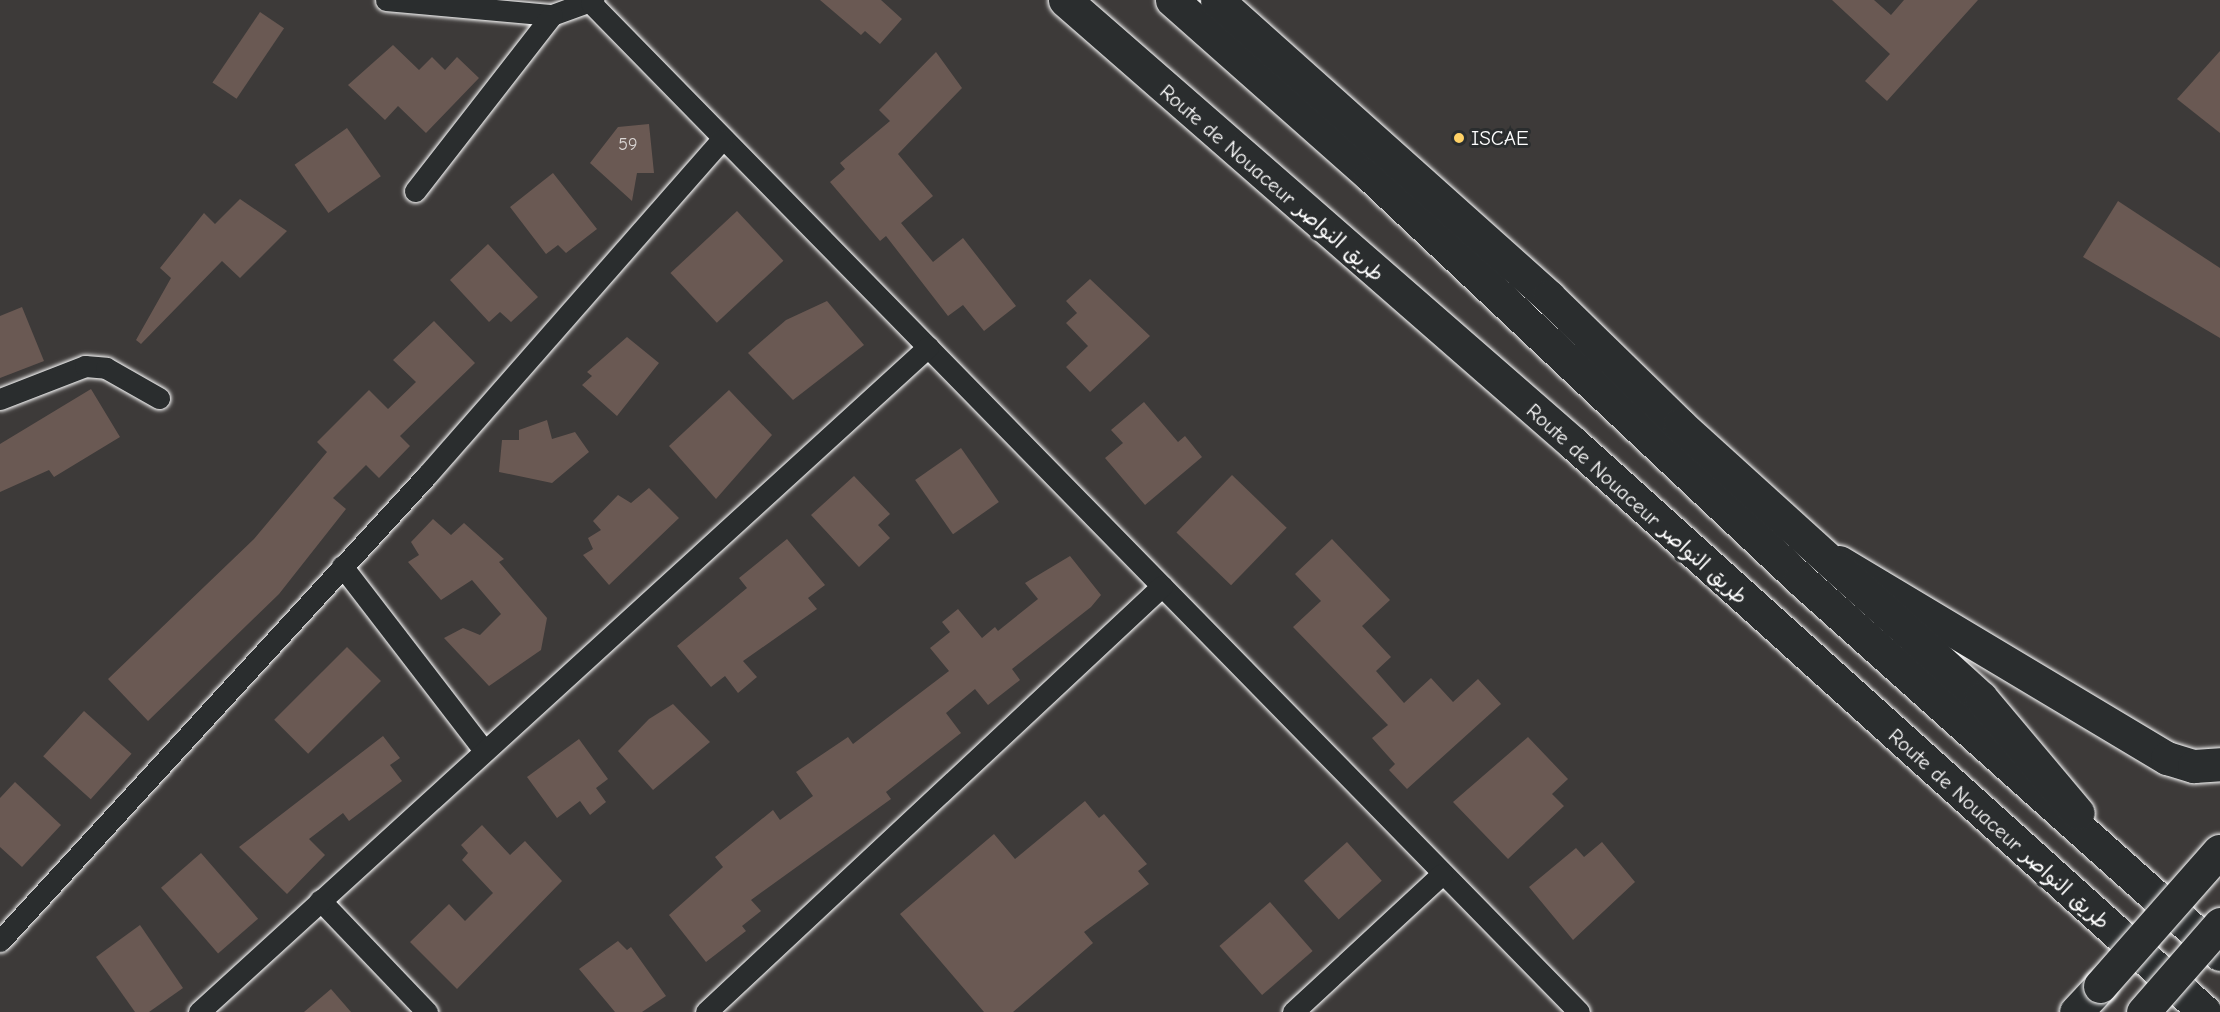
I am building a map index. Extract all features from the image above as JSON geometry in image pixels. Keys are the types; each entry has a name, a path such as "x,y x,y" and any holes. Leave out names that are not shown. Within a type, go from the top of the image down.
{"main road":[{"name":"Route de Nouaceur طريق النواصر","path":"1065,0 1573,443 2205,1012"},
{"path":"1172,0 1370,175 1800,579 2107,857 2220,954"},
{"path":"1217,0 1830,557 2011,729 2072,802 2107,857"},
{"path":"1830,557 2148,748 2194,766 2220,764"},
{"path":"2076,1012 2220,851"},
{"path":"2143,1012 2220,924"}],"street":[{"path":"386,0 552,15 592,2 721,140 928,347 1579,1012"},
{"path":"415,190 552,15"},
{"path":"0,941 342,566 721,140"},
{"path":"199,1012 483,749 928,347"},
{"path":"0,399 85,366 106,368 159,398"},
{"path":"342,566 483,749"},
{"path":"706,1012 1162,586"},
{"path":"1293,1012 1442,874"},
{"path":"320,900 427,1012"}],"building":[{"path":"820,0 881,0 902,19 880,44 865,31 861,35"},
{"path":"1832,0 1874,0 1891,15 1904,0 1978,0 1887,101 1865,81 1890,54"},
{"path":"260,12 284,28 237,99 212,82"},
{"path":"393,45 419,70 432,57 445,70 457,57 479,78 426,133 398,106 385,120 348,85"},
{"path":"2220,51 2220,133 2177,99"},
{"path":"936,52 962,88 898,154 933,196 901,223 933,262 963,238 1016,306 984,331 963,305 948,316 886,236 880,241 830,182 845,169 840,163 890,121 879,110"},
{"path":"649,124 654,173 637,173 632,201 590,163 618,127"},
{"path":"347,128 381,176 328,213 295,165"},
{"path":"553,173 597,229 566,253 558,245 546,254 510,207"},
{"path":"240,199 287,231 240,278 222,261 141,344 136,340 171,278 160,268 204,213 215,224"},
{"path":"2118,201 2220,268 2220,338 2083,257"},
{"path":"737,211 783,261 717,323 670,273"},
{"path":"488,244 538,297 511,322 500,312 489,322 450,280"},
{"path":"1090,279 1150,336 1090,392 1066,367 1088,346 1066,323 1077,313 1066,301"},
{"path":"827,301 864,345 793,400 748,353 786,320"},
{"path":"22,307 44,361 0,378 0,316"},
{"path":"434,321 475,363 400,436 410,446 379,478 366,465 333,498 346,509 279,594 148,721 108,679 254,539 327,452 317,442 369,390 388,409 416,382 393,360"},
{"path":"627,337 659,363 617,416 582,385 592,376 587,372"},
{"path":"91,389 120,437 54,477 49,470 0,492 0,444"},
{"path":"729,390 772,435 716,499 669,446"},
{"path":"1144,402 1178,442 1185,436 1202,457 1145,505 1105,458 1123,443 1111,430"},
{"path":"547,420 552,439 575,432 589,452 552,483 499,472 502,440 519,440 519,430"},
{"path":"961,448 999,502 953,534 915,480"},
{"path":"1232,475 1287,528 1231,585 1176,533"},
{"path":"854,476 890,514 878,525 890,538 859,567 811,515"},
{"path":"649,488 679,518 609,585 583,555 593,549 588,538 601,530 593,521 618,495 631,503"},
{"path":"433,519 451,535 464,523 504,559 499,562 547,618 541,650 489,686 444,638 463,628 480,635 501,614 472,580 441,600 408,562 419,555 411,542"},
{"path":"787,539 825,585 808,598 817,609 743,661 757,677 738,693 725,676 711,687 677,646 747,588 739,578"},
{"path":"1332,539 1390,600 1362,626 1391,657 1376,671 1404,703 1431,678 1453,702 1478,679 1501,704 1407,789 1389,770 1395,764 1372,738 1388,725 1293,627 1321,601 1295,574"},
{"path":"1070,556 1101,595 1091,607 1012,669 1020,680 988,705 975,689 946,713 961,733 886,792 891,799 751,900 761,911 742,926 746,931 706,962 669,915 723,867 715,857 773,810 780,820 813,796 796,772 848,737 853,744 949,671 930,648 950,632 942,622 958,609 982,638 995,627 998,631 1038,599 1025,583"},
{"path":"347,647 381,681 308,754 274,720"},
{"path":"673,704 710,742 653,790 618,751 649,719"},
{"path":"84,711 132,754 91,799 43,756"},
{"path":"383,736 400,758 390,765 402,781 349,821 343,813 309,839 325,855 287,894 239,847"},
{"path":"1528,737 1568,779 1552,794 1564,806 1508,859 1453,802"},
{"path":"579,739 608,779 596,788 606,802 590,815 580,801 557,818 527,777"},
{"path":"15,782 61,825 22,867 0,847 0,798"},
{"path":"1085,801 1099,818 1104,814 1147,864 1138,871 1149,884 1084,932 1093,943 1013,1012 984,1012 900,914 994,834 1015,859"},
{"path":"482,825 510,855 525,841 562,881 457,989 410,942 449,904 465,921 493,893 462,860 468,853 461,845"},
{"path":"1347,842 1382,881 1339,919 1304,881"},
{"path":"1602,842 1635,882 1573,940 1529,887 1576,848 1584,857"},
{"path":"201,853 258,919 218,953 161,888"},
{"path":"1270,902 1313,951 1262,995 1219,946"},
{"path":"140,925 183,988 149,1012 135,1012 96,957"},
{"path":"618,941 627,950 631,947 666,996 642,1012 615,1012 579,969"},
{"path":"331,989 351,1012 304,1012"}],"place":[{"name":"ISCAE","path":"1459,138"}]}
